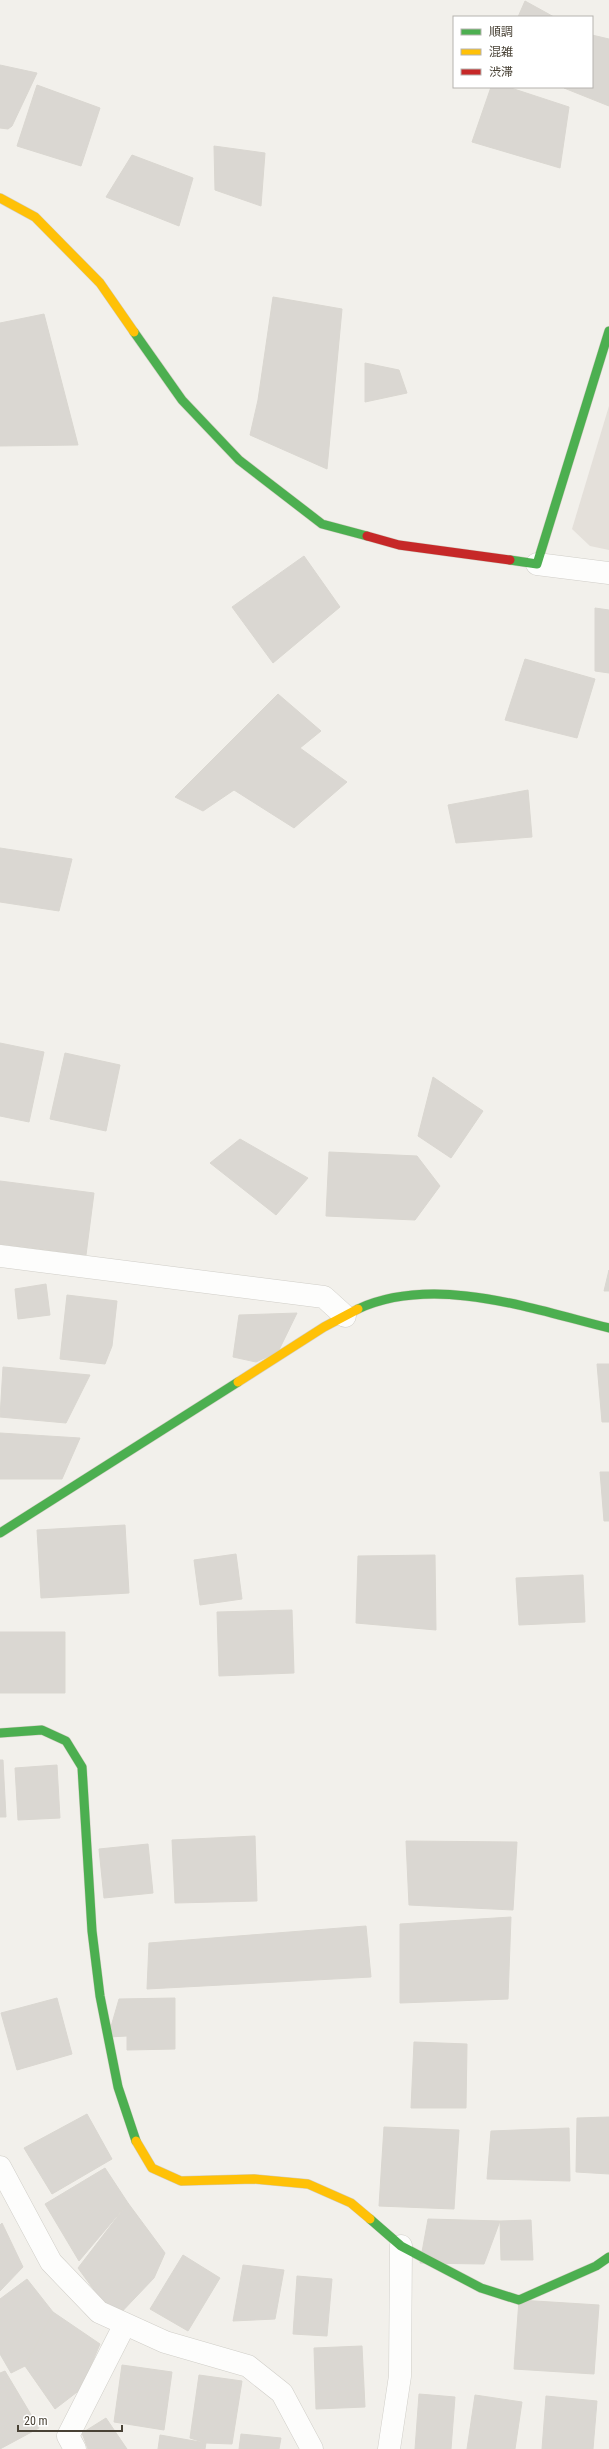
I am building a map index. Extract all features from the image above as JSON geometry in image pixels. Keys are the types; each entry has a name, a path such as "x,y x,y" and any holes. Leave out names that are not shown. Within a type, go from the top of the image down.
{"street":[{"path":"0,198 35,217 100,283 182,400 239,460 322,524 399,545 609,573"},
{"path":"538,564 609,331"},
{"path":"0,1256 324,1297 345,1316"},
{"path":"0,1532 324,1327 367,1305 414,1294 462,1294 609,1328"},
{"path":"0,1733 42,1730 66,1741 82,1767 92,1930 100,1996 118,2087 136,2140 152,2168 181,2181 254,2180 308,2184 351,2203 400,2246 481,2288 519,2300 596,2266 609,2257"},
{"path":"0,2167 51,2262 99,2312 165,2342 248,2366 282,2393 312,2449"},
{"path":"389,2449 400,2376 400,2246"},
{"path":"75,2449 68,2436 125,2324"}],"shaded area":[{"path":"609,406 609,550 590,546 572,529"}],"building":[{"path":"525,1 552,16 518,16"},
{"path":"593,35 609,39 609,106 564,88 593,88"},
{"path":"0,65 37,73 12,126 8,129 0,128"},
{"path":"37,85 100,108 81,166 17,146"},
{"path":"491,88 511,88 569,107 560,168 472,142"},
{"path":"214,146 265,153 261,206 215,190"},
{"path":"132,155 193,178 179,226 106,197"},
{"path":"273,297 342,309 327,469 250,435 258,400"},
{"path":"44,314 78,445 0,446 0,323"},
{"path":"365,363 399,370 407,393 365,402"},
{"path":"304,556 340,607 273,663 232,607"},
{"path":"595,608 609,610 609,673 595,671"},
{"path":"525,659 595,679 577,738 505,720"},
{"path":"278,694 321,731 300,748 347,782 294,828 234,790 203,811 175,797"},
{"path":"528,790 532,837 456,843 448,805"},
{"path":"0,848 72,859 59,911 0,902"},
{"path":"0,1043 44,1052 29,1122 0,1116"},
{"path":"65,1053 120,1065 106,1131 50,1119"},
{"path":"433,1077 483,1111 451,1158 418,1136"},
{"path":"240,1139 308,1178 276,1215 210,1163"},
{"path":"329,1152 417,1156 440,1186 415,1220 326,1216"},
{"path":"0,1181 94,1193 86,1255 0,1244"},
{"path":"609,1270 609,1291 604,1291"},
{"path":"46,1284 50,1315 18,1319 15,1289"},
{"path":"67,1295 117,1301 112,1346 105,1364 60,1359"},
{"path":"297,1313 278,1352 256,1362 233,1357 239,1315"},
{"path":"597,1364 609,1364 609,1422 602,1422"},
{"path":"3,1367 90,1375 66,1423 0,1417"},
{"path":"0,1433 80,1438 62,1479 0,1479"},
{"path":"600,1472 609,1472 609,1521 604,1521"},
{"path":"125,1525 129,1593 41,1598 37,1530"},
{"path":"236,1554 242,1599 200,1605 194,1560"},
{"path":"435,1555 436,1630 356,1623 358,1556"},
{"path":"583,1575 585,1622 519,1625 516,1578"},
{"path":"292,1610 294,1673 219,1676 217,1612"},
{"path":"0,1632 65,1632 65,1693 0,1693"},
{"path":"0,1760 3,1760 6,1817 0,1817"},
{"path":"57,1765 60,1818 18,1820 15,1768"},
{"path":"255,1836 257,1901 175,1903 172,1840"},
{"path":"406,1841 517,1842 513,1910 409,1905"},
{"path":"148,1844 153,1893 104,1898 99,1849"},
{"path":"511,1917 508,1999 400,2003 400,1924"},
{"path":"366,1926 371,1977 147,1989 149,1943"},
{"path":"57,1998 72,2054 17,2070 1,2013"},
{"path":"175,1998 175,2049 127,2050 127,2036 108,2037 119,1999"},
{"path":"414,2042 467,2044 466,2108 411,2108"},
{"path":"87,2114 112,2159 52,2194 24,2148"},
{"path":"609,2117 609,2174 576,2172 577,2118"},
{"path":"384,2127 459,2130 454,2209 379,2206"},
{"path":"569,2128 570,2181 487,2179 491,2131"},
{"path":"105,2168 128,2203 79,2261 45,2204"},
{"path":"128,2203 165,2253 154,2278 115,2319 78,2268"},
{"path":"428,2219 500,2221 484,2264 420,2263"},
{"path":"531,2220 533,2260 501,2260 500,2221"},
{"path":"2,2223 23,2267 0,2291 0,2225"},
{"path":"183,2255 220,2278 188,2331 150,2309"},
{"path":"243,2265 284,2270 275,2319 233,2321"},
{"path":"297,2276 332,2279 327,2336 293,2334"},
{"path":"27,2279 53,2312 25,2366 11,2373 0,2354 0,2299"},
{"path":"519,2300 599,2305 594,2374 514,2369"},
{"path":"53,2312 100,2344 81,2389 55,2409 25,2366"},
{"path":"362,2346 365,2407 316,2409 314,2348"},
{"path":"122,2365 172,2372 164,2430 114,2422"},
{"path":"5,2371 39,2428 0,2449 0,2373"},
{"path":"199,2375 242,2381 232,2444 206,2443 190,2438"},
{"path":"419,2394 455,2397 451,2449 415,2449"},
{"path":"475,2395 522,2402 515,2449 467,2449"},
{"path":"546,2396 597,2401 593,2449 542,2449"},
{"path":"106,2418 127,2449 88,2449 82,2433"},
{"path":"241,2434 281,2438 279,2449 239,2449"},
{"path":"160,2435 206,2443 205,2449 158,2449"}],"traffic: fast":[{"path":"510,560 537,564 609,331"},
{"path":"134,332 182,400 239,460 322,524 367,536"},
{"path":"358,1309 387,1299 419,1295 451,1295 484,1298 516,1304 609,1328"},
{"path":"0,1533 238,1382"},
{"path":"0,1733 42,1730 66,1741 82,1767 92,1931 100,1996 118,2087 136,2141"},
{"path":"370,2219 401,2246 481,2288 519,2300 596,2266 609,2257"}],"traffic: slow":[{"path":"0,198 35,217 100,283 134,332"},
{"path":"238,1382 324,1327 358,1309"},
{"path":"136,2141 152,2168 181,2181 254,2179 308,2184 351,2203 370,2219"}],"traffic: jam":[{"path":"367,536 399,545 510,560"}]}
